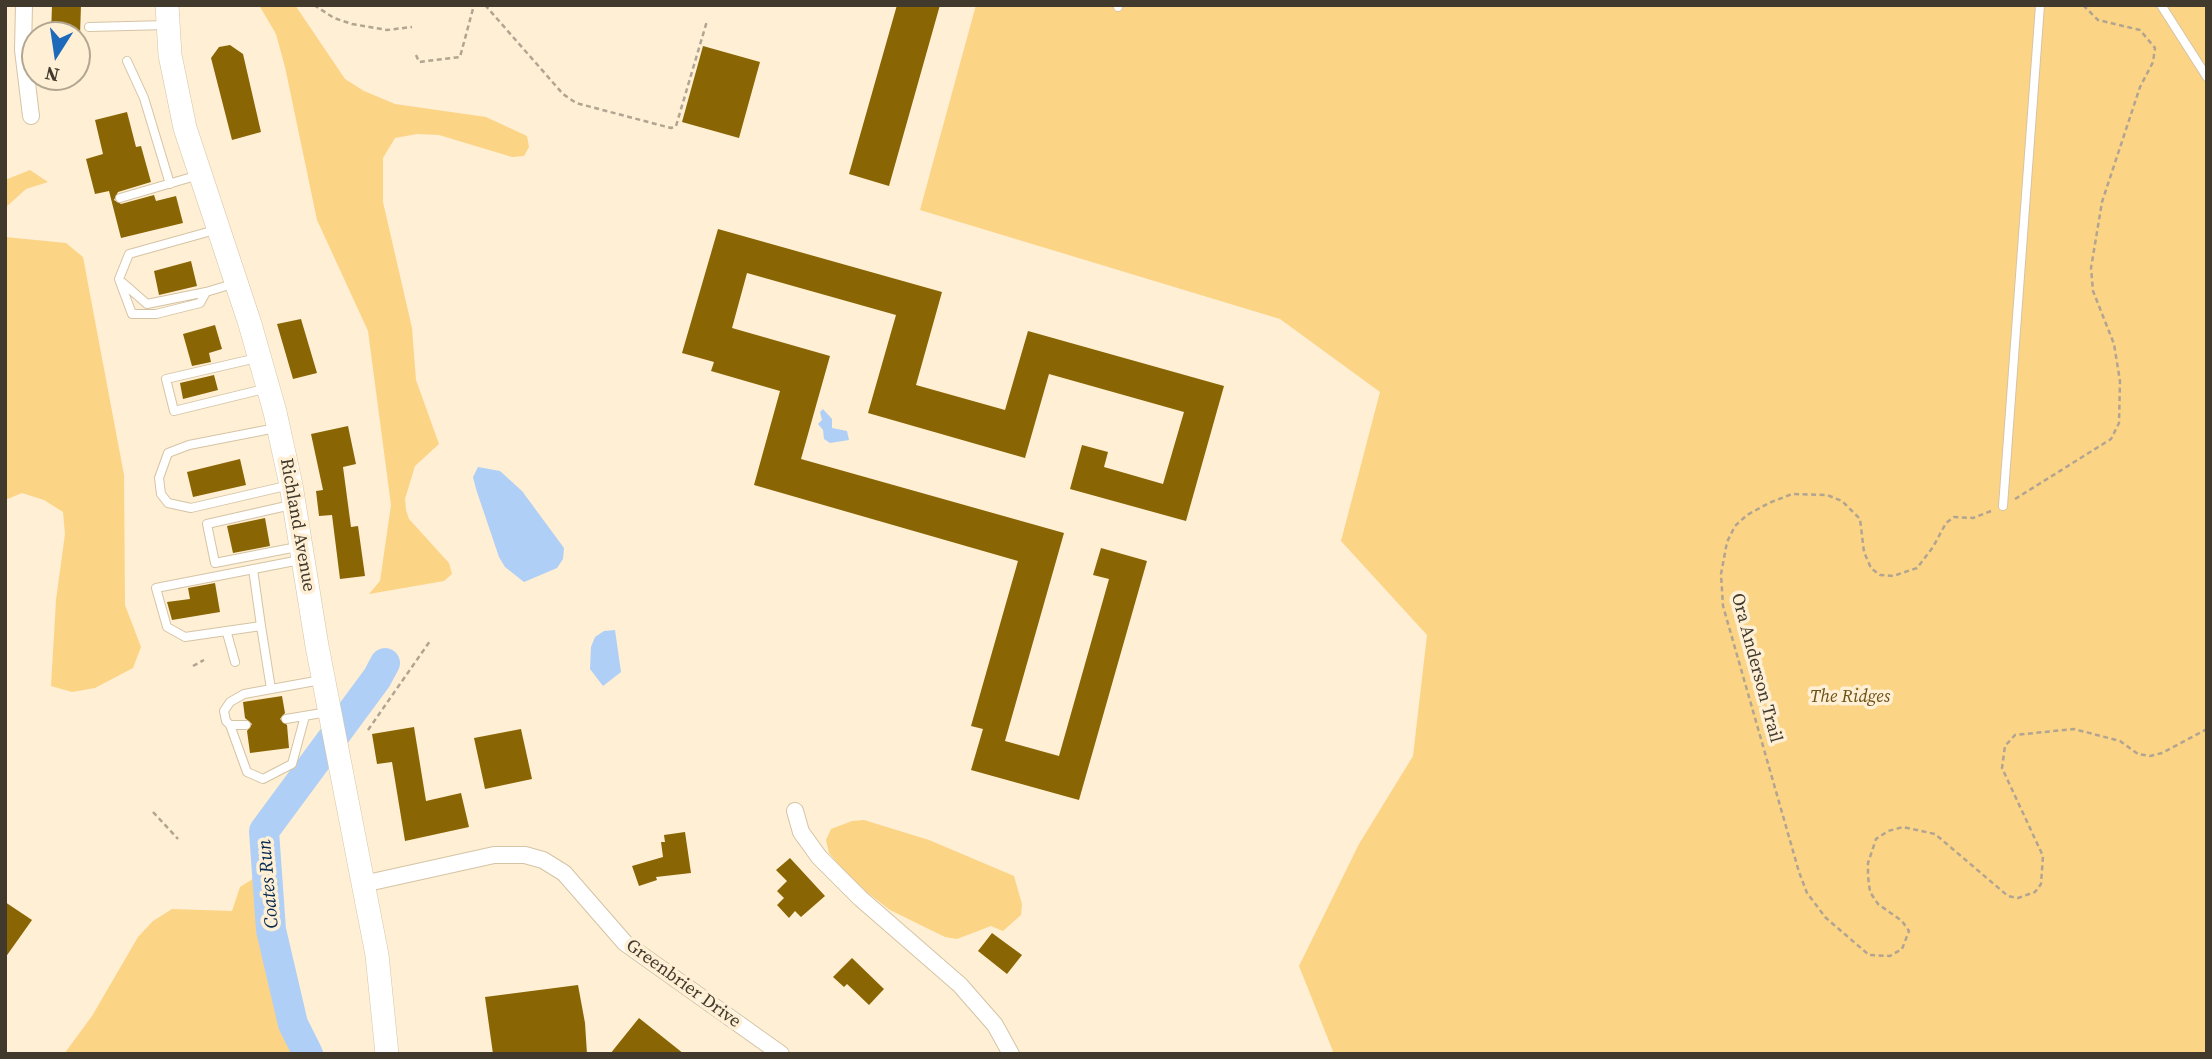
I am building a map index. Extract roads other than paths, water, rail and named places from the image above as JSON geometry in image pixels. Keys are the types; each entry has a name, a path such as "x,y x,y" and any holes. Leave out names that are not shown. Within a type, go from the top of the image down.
{"main road":[{"name":"Richland Avenue","path":"167,15 175,84 199,175 237,283 279,427 382,986 387,1054"}],"street":[{"path":"24,5 23,50 31,116"},
{"path":"795,811 801,832 819,857 860,898 961,985 996,1025 1010,1054"},
{"name":"Greenbrier Drive","path":"363,884 494,855 525,855 543,860 564,873 625,943 781,1054"}],"lane":[{"path":"2003,506 2040,5"},
{"path":"2161,5 2207,77"},
{"path":"91,26 167,15"},
{"path":"127,61 144,98 170,184"},
{"path":"120,198 199,175"},
{"path":"206,292 200,303 156,314 132,314 119,279 129,254 218,230"},
{"path":"119,279 147,304 237,283"},
{"path":"259,357 166,379 174,411 268,388"},
{"path":"279,427 189,445 168,453 159,478 161,494 168,503 191,508 293,495"},
{"path":"293,495 206,524 215,563 302,553"},
{"path":"261,626 228,633 185,637 167,627 156,588 253,569 302,553"},
{"path":"253,569 271,689"},
{"path":"228,633 235,662"},
{"path":"305,716 292,764 263,779 247,772 226,720 225,711 230,702 244,694 324,680"},
{"path":"286,719 331,712"},
{"path":"230,725 246,725"}],"water":[{"path":"823,409 832,419 832,428 847,431 849,440 830,443 824,439 823,430 818,424 822,420 820,412"},
{"path":"478,467 500,471 522,491 564,548 563,559 557,568 524,582 505,567 499,557 476,489 473,477"},
{"path":"615,630 621,672 603,686 590,669 591,647 595,637 604,631"}],"waterway":[{"name":"Coates Run","path":"308,1054 293,1024 271,930 264,831 377,678 385,663"}],"park label":[{"name":"The Ridges","path":"1850,697"}]}
